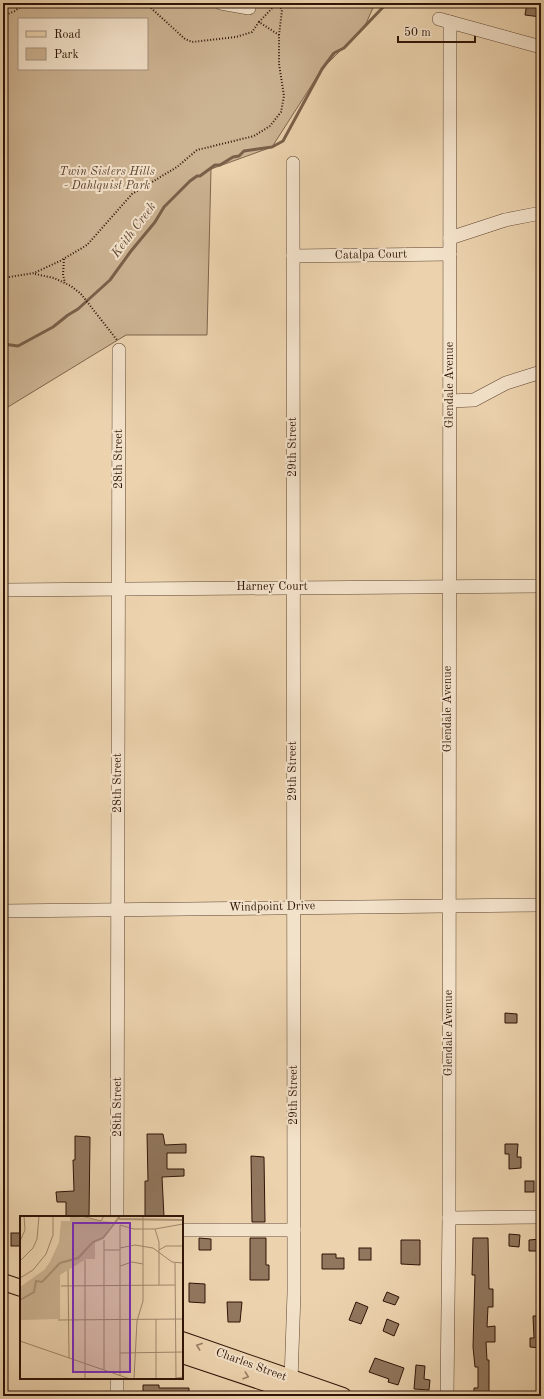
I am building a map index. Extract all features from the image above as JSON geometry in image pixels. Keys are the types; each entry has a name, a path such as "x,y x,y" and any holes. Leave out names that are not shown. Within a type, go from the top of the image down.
{"main road":[{"path":"3,1282 20,1288"},
{"name":"Charles Street","path":"183,1340 272,1385 291,1380 343,1396"},
{"name":"Charles Street","path":"183,1355 301,1395"}],"street":[{"path":"222,3 249,8 250,3"},
{"name":"Glendale Avenue","path":"447,1396 449,1218 448,586 450,238 445,20 541,47"},
{"name":"29th Street","path":"291,1380 294,1293 293,163"},
{"path":"450,238 505,220 541,213"},
{"name":"Catalpa Court","path":"293,256 450,254"},
{"name":"28th Street","path":"117,1216 119,350"},
{"path":"450,401 474,400 506,383 541,372"},
{"name":"Harney Court","path":"3,590 118,587 541,586"},
{"name":"Windpoint Drive","path":"3,910 294,906 541,905"},
{"path":"449,1218 541,1217"},
{"path":"183,1230 294,1230"},
{"path":"117,1379 117,1396"}],"path":[{"path":"3,16 15,11 25,3"},
{"path":"3,278 34,273 64,259 87,245 132,194 177,166 197,150 254,136 270,126 281,112 284,96 279,64 279,36 282,10 277,3 259,22 252,32 236,37 192,42 185,39 151,8 142,3"},
{"path":"259,22 279,36"},
{"path":"64,259 63,275 65,283"},
{"path":"34,273 54,278 65,283 81,294 90,308 103,320 120,343 119,350"}],"green space":[{"name":"Twin Sisters Hills - Dahlquist Park","path":"3,3 375,3 365,26 322,69 272,147 211,169 207,335 126,335 3,410"}],"building":[{"path":"527,3 541,3 541,17 525,15"},
{"path":"505,1013 517,1014 517,1023 505,1023"},
{"path":"147,1134 163,1134 165,1145 186,1144 186,1153 167,1153 167,1169 184,1169 184,1176 162,1177 164,1216 145,1216 145,1181 148,1181"},
{"path":"75,1136 90,1137 89,1216 66,1216 66,1202 57,1202 56,1192 74,1191 73,1160 75,1160"},
{"path":"505,1144 518,1144 517,1157 521,1157 521,1168 509,1169 509,1154 505,1154"},
{"path":"251,1156 264,1157 265,1222 252,1222"},
{"path":"525,1181 534,1181 534,1192 525,1192"},
{"path":"11,1233 20,1233 20,1246 11,1246"},
{"path":"509,1234 520,1235 519,1247 509,1246"},
{"path":"199,1238 211,1239 211,1250 199,1250"},
{"path":"250,1238 266,1238 266,1265 269,1265 269,1280 250,1280"},
{"path":"473,1238 488,1238 489,1289 493,1289 493,1307 488,1307 487,1327 495,1326 495,1342 486,1342 487,1360 489,1360 489,1396 474,1396 474,1388 478,1388 478,1367 475,1367 473,1347 475,1275 472,1275"},
{"path":"540,1239 540,1251 529,1251 529,1240"},
{"path":"401,1240 420,1240 420,1265 401,1264"},
{"path":"359,1248 371,1248 371,1260 359,1260"},
{"path":"322,1254 336,1254 336,1258 344,1258 344,1269 322,1269"},
{"path":"189,1283 205,1284 205,1303 189,1302"},
{"path":"387,1292 399,1297 395,1305 383,1301"},
{"path":"227,1302 242,1302 240,1322 228,1322"},
{"path":"356,1302 368,1307 361,1324 349,1320"},
{"path":"533,1316 541,1316 541,1348 530,1347 530,1338 534,1338"},
{"path":"387,1319 399,1324 394,1336 383,1331"},
{"path":"375,1358 404,1368 398,1385 388,1382 389,1379 369,1372"},
{"path":"416,1365 425,1366 424,1379 430,1380 429,1390 414,1389"},
{"path":"143,1385 159,1385 159,1388 189,1388 189,1396 143,1396"}],"waterway":[{"name":"Keith Creek","path":"3,344 18,346 53,327 78,309 110,280 155,222 164,207 190,181 215,165 220,165 233,157 239,156 244,151 272,147 283,141 322,69 334,53 344,48 387,3"}]}
